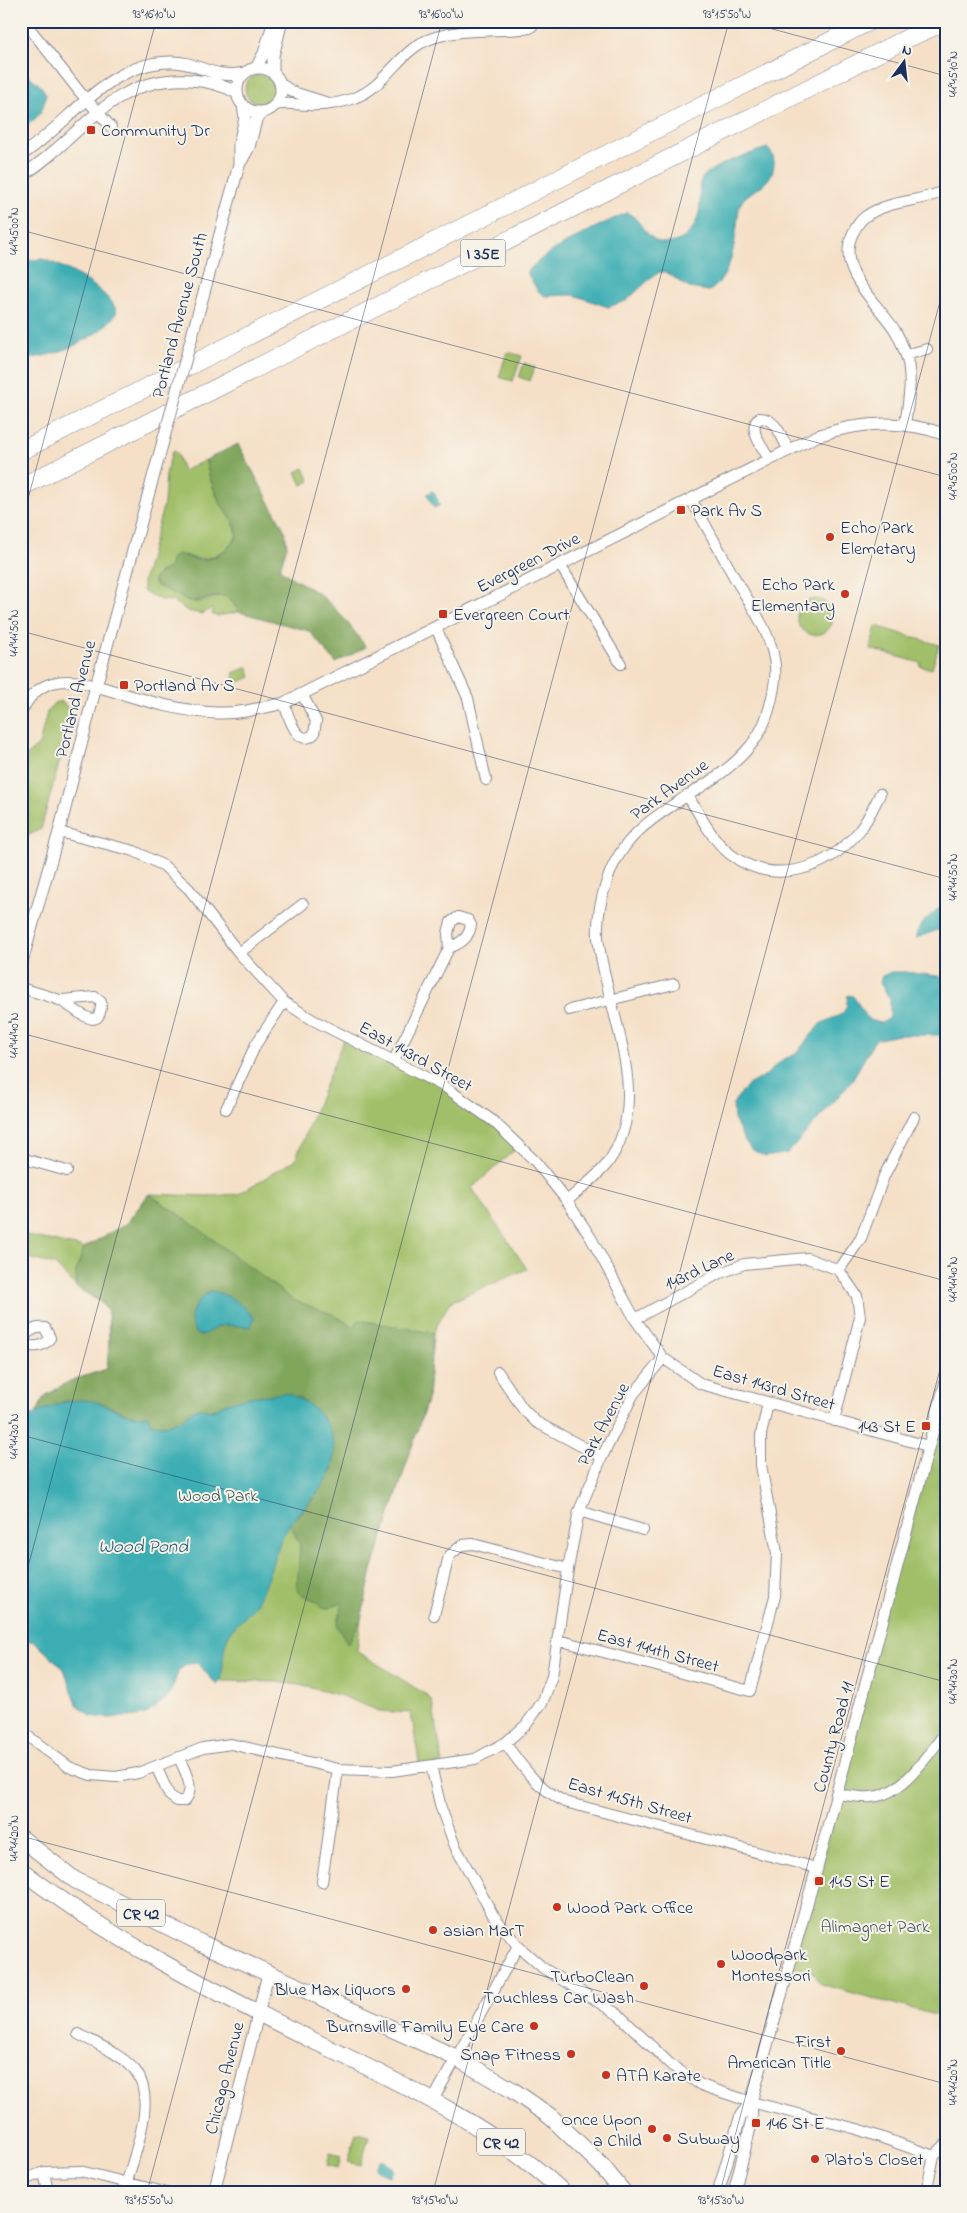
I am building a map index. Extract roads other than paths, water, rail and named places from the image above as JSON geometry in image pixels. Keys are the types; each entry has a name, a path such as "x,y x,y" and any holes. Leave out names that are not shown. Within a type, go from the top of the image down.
{"highway":[{"name":"I 35E","path":"21,451 870,21"},
{"name":"I 35E","path":"21,487 908,38 946,21"},
{"name":"CR 42","path":"21,1838 75,1880 201,1943 457,2058 512,2090 551,2117 601,2165 623,2192"},
{"name":"CR 42","path":"21,1870 54,1896 148,1955 258,2013 433,2100 500,2142 536,2168 563,2192"}],"street":[{"path":"24,21 86,100 111,127"},
{"path":"256,68 264,54 274,21"},
{"path":"273,73 273,56 282,21"},
{"path":"494,30 504,21"},
{"path":"21,176 38,166 97,112 139,87 160,81 182,79 205,81 218,84 237,93 243,105 252,111 263,112 276,105 290,102 309,105 333,104 355,98 376,86 402,56 422,43 449,35 530,28 537,21"},
{"path":"21,155 35,146 103,86 123,74 147,65 171,62 194,66 221,75 244,73 256,68 268,69 281,84 293,92 333,104"},
{"path":"237,93 240,79 244,73"},
{"path":"276,105 281,95 281,84"},
{"name":"Portland Avenue South","path":"239,165 239,144 245,118 243,105"},
{"name":"Portland Avenue South","path":"154,474 239,165 249,147 256,120 263,112"},
{"path":"905,425 910,384 906,355 896,332 856,280 850,266 848,252 850,238 856,226 865,216 881,208 946,190"},
{"path":"906,355 927,349"},
{"path":"769,459 753,430 754,422 759,418 767,418 773,422 788,449"},
{"name":"Evergreen Drive","path":"96,686 178,708 217,713 251,710 284,703 817,436 842,428 875,424 905,425 946,435"},
{"name":"Portland Avenue","path":"21,965 26,932 59,832 96,686 154,474"},
{"name":"Park Avenue","path":"567,1201 606,1165 619,1142 627,1119 628,1075 610,1000 598,936 600,909 607,880 618,856 635,834 653,818 732,765 752,744 769,713 775,678 772,654 764,629 691,499"},
{"path":"560,566 621,664"},
{"path":"436,628 468,698 486,780"},
{"path":"21,713 26,702 37,690 49,683 63,680 80,681 96,686"},
{"path":"284,703 291,723 298,735 304,738 310,737 314,734 316,721 302,694"},
{"path":"687,795 715,838 730,854 754,867 783,872 812,867 836,854 860,830 880,794"},
{"name":"East 143rd Street","path":"59,832 134,851 164,866 189,889 239,952 284,1002 313,1020 446,1087 493,1121 535,1161 567,1201 591,1238 635,1319 663,1358 701,1384 928,1446"},
{"path":"239,952 303,904"},
{"path":"394,1060 450,948"},
{"path":"569,1010 674,984"},
{"path":"21,988 62,1000"},
{"path":"226,1109 256,1044 284,1002"},
{"path":"834,1421 860,1317 857,1296 839,1270 860,1238 884,1176 914,1117"},
{"path":"21,1158 67,1171"},
{"name":"143rd Lane","path":"635,1319 718,1274 744,1264 807,1258 839,1270"},
{"name":"Park Avenue","path":"558,1640 568,1569 579,1511 602,1457 633,1395 663,1358"},
{"path":"498,1372 524,1409 536,1422 602,1457"},
{"name":"County Road 11","path":"734,2192 752,2120 751,2102 817,1868 946,1381"},
{"name":"East 144th Street","path":"558,1640 750,1691 775,1596 777,1554 761,1465 761,1435 768,1403"},
{"path":"579,1511 643,1530"},
{"path":"434,1615 449,1556 462,1545 473,1544 568,1569"},
{"path":"21,1731 68,1766 91,1775 116,1777 138,1773 203,1748 231,1744 338,1770 392,1771 475,1759 505,1743 526,1725 542,1701 552,1676 558,1640"},
{"path":"836,1794 871,1797 886,1794 901,1786 946,1732"},
{"name":"East 145th Street","path":"505,1743 532,1780 565,1802 817,1868"},
{"path":"156,1766 169,1795 177,1801 184,1801 189,1796 191,1787 178,1757"},
{"path":"431,1766 441,1808 455,1846 493,1914 518,1946 543,1968 620,2015 671,2064 701,2085 751,2102 857,2129 934,2156"},
{"path":"322,1882 338,1770"},
{"path":"433,2100 518,1946"},
{"name":"Chicago Avenue","path":"214,2192 268,1974"},
{"path":"78,2034 115,2054 135,2070 142,2086 144,2114 127,2182"},
{"name":"County Road 11","path":"718,2192 741,2115 751,2102"},
{"path":"926,2192 934,2156 946,2144"},
{"path":"21,2181 44,2172 80,2171 164,2192"},
{"path":"44,2172 48,2192"}],"water":[{"path":"21,69 41,86 46,94 39,115 21,129"},
{"path":"767,148 774,160 771,175 765,183 741,202 729,265 724,276 709,291 689,288 666,272 660,272 626,301 608,307 574,295 545,296 538,291 527,273 534,265 557,248 626,213 635,218 648,234 660,242 668,243 682,239 692,229 698,216 700,184 706,174 722,164"},
{"path":"42,259 62,267 96,287 105,295 117,312 110,322 88,339 74,346 33,358 21,358 21,268 30,260"},
{"path":"433,491 440,505 434,508 427,494"},
{"path":"946,904 946,927 916,938 922,924"},
{"path":"891,972 946,977 946,1035 899,1035 875,1040 851,1082 788,1153 765,1157 751,1149 744,1140 734,1119 733,1104 736,1099 748,1085 766,1075 783,1059 792,1056 799,1050 820,1024 842,1014 846,1008 848,995 853,996 869,1020 881,1023 890,1018 890,999 880,983 882,976"},
{"path":"210,1291 223,1294 235,1300 254,1318 251,1327 221,1326 205,1334 198,1335 191,1323 191,1317 200,1300"},
{"name":"Wood Pond","path":"285,1393 298,1398 310,1406 325,1421 334,1445 334,1461 329,1475 321,1487 290,1524 282,1538 255,1605 229,1634 224,1649 221,1681 217,1685 197,1663 187,1664 179,1670 169,1696 148,1713 136,1716 106,1718 91,1716 78,1706 64,1669 35,1642 21,1639 21,1418 30,1417 58,1404 84,1400 132,1415 148,1415 151,1424 167,1425 181,1420 189,1412 199,1408 213,1410 227,1403 248,1397"},
{"path":"380,2160 383,2160 394,2169 389,2176 377,2171 376,2168"}],"place":[{"name":"Community Dr","path":"91,130"},
{"name":"Park Av S","path":"681,510"},
{"name":"Echo Park Elemetary","path":"830,537"},
{"name":"Echo Park Elementary","path":"845,594"},
{"name":"Evergreen Court","path":"443,614"},
{"name":"Portland Av S","path":"124,685"},
{"name":"143 St E","path":"926,1426"},
{"name":"145 St E","path":"819,1881"},
{"name":"Wood Park Office","path":"557,1907"},
{"name":"asian MarT","path":"433,1930"},
{"name":"Woodpark Montessori","path":"721,1964"},
{"name":"TurboClean Touchless Car Wash","path":"644,1986"},
{"name":"Blue Max Liquors","path":"406,1989"},
{"name":"Burnsville Family Eye Care","path":"534,2026"},
{"name":"First American Title","path":"841,2051"},
{"name":"Snap Fitness","path":"571,2054"},
{"name":"ATA Karate","path":"606,2075"},
{"name":"146 St E","path":"756,2123"},
{"name":"Once Upon a Child","path":"652,2129"},
{"name":"Subway","path":"667,2138"},
{"name":"Plato's Closet","path":"815,2159"}],"park label":[{"name":"Wood Park","path":"218,1495"},
{"name":"Alimagnet Park","path":"875,1926"}]}
